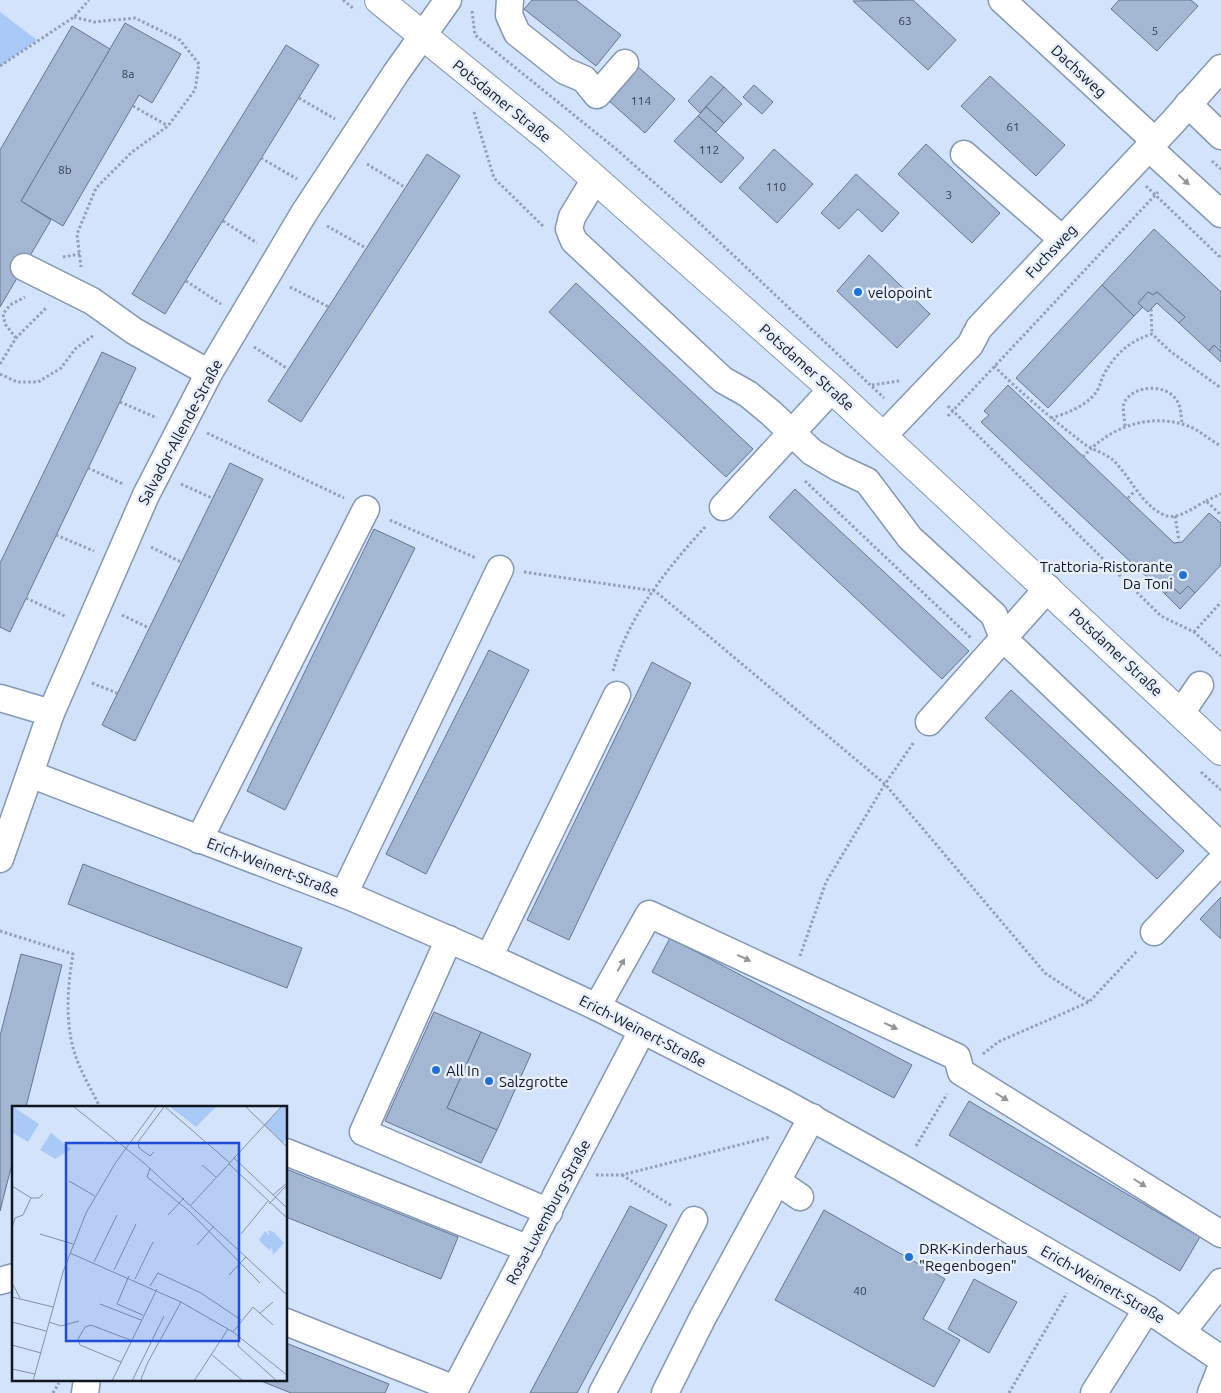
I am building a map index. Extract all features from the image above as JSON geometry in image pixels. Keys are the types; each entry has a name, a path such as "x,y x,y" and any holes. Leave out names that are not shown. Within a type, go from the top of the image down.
{"main road":[{"name":"Potsdamer Straße","path":"379,0 595,179 832,389 1221,751"}],"street":[{"path":"510,0 508,15 517,33 565,71 584,79 597,95 625,64"},
{"name":"Dachsweg","path":"1002,0 1152,144 1176,172 1221,214"},
{"name":"Salvador-Allende-Straße","path":"0,859 51,714 88,627 146,495 209,373 311,203 351,142 423,36 460,3"},
{"name":"Fuchsweg","path":"883,436 970,345 978,328 1221,68"},
{"path":"1188,104 1221,136"},
{"path":"964,154 1062,239"},
{"path":"595,179 572,217 569,228 574,241 722,380 748,394 771,413 783,443"},
{"path":"24,267 92,301 165,350 209,373"},
{"path":"723,507 832,389"},
{"path":"783,443 812,452 839,468 867,481 910,538 994,615 996,647 1221,846"},
{"path":"199,840 366,509"},
{"path":"344,894 500,569"},
{"path":"929,722 1048,588"},
{"path":"1181,713 1200,685"},
{"path":"490,957 617,695"},
{"path":"0,698 51,714"},
{"name":"Erich-Weinert-Straße","path":"30,774 344,894 490,957 597,1007 809,1123 902,1168 1147,1309 1221,1359"},
{"path":"1154,932 1221,861"},
{"path":"597,1007 649,914 957,1056 961,1072 1221,1234"},
{"path":"449,939 363,1132 549,1212"},
{"name":"Rosa-Luxemburg-Straße","path":"454,1391 568,1176 642,1031"},
{"path":"665,1393 703,1317 809,1123"},
{"path":"288,1153 529,1249"},
{"path":"778,1182 800,1197"},
{"path":"602,1393 694,1220"},
{"path":"1182,1332 1221,1282"},
{"path":"1094,1393 1147,1309"},
{"path":"288,1323 454,1391"},
{"path":"1211,1393 1221,1368"},
{"path":"85,1393 87,1380"}],"path":[{"path":"0,66 74,17 89,0"},
{"path":"460,3 475,35 616,149 692,216 872,385 914,379 929,389 1161,616 1194,632 1221,656"},
{"path":"74,17 94,22 135,18 180,40 199,64 195,90 168,126 132,152 96,188 77,234 82,272 92,301"},
{"path":"299,98 406,188"},
{"path":"132,106 168,126"},
{"path":"472,107 494,178 547,230"},
{"path":"262,158 311,203 366,248"},
{"path":"1128,168 1221,258"},
{"path":"948,416 1176,172"},
{"path":"223,221 273,266 329,307"},
{"path":"186,281 242,317"},
{"path":"0,364 20,332 43,309 51,305"},
{"path":"1151,309 1152,334 1171,352 1221,388"},
{"path":"0,374 17,382 38,382 61,368 75,349 118,320"},
{"path":"1051,418 1060,416 1089,400 1097,391 1110,364 1119,352 1130,344 1152,334"},
{"path":"250,344 288,370"},
{"path":"994,366 1051,418 1090,448 1111,458 1122,469 1135,491 1164,515 1175,516 1221,494"},
{"path":"1125,426 1124,404 1130,394 1145,389 1159,388 1171,394 1179,406 1182,424"},
{"path":"120,402 183,425 500,569 655,591 885,784 1045,973 1089,1002"},
{"path":"1083,457 1090,448 1105,437 1125,426 1144,421 1189,426 1221,446"},
{"path":"783,443 996,647"},
{"path":"88,468 146,495"},
{"path":"175,482 212,498"},
{"path":"1128,498 1135,491"},
{"path":"1206,501 1221,515"},
{"path":"617,695 611,679 619,651 655,591 683,551 723,507"},
{"path":"1175,516 1178,541"},
{"path":"56,535 117,562"},
{"path":"146,544 181,562"},
{"path":"26,598 88,627"},
{"path":"1194,632 1221,602"},
{"path":"792,980 826,882 885,784 929,722"},
{"path":"0,930 73,954 69,974 68,1016 78,1063 100,1106"},
{"path":"902,1168 961,1072 998,1042 1089,1002 1154,932"},
{"path":"568,1176 622,1175 809,1123"},
{"path":"622,1175 694,1220"},
{"path":"1009,1393 1080,1271"},
{"path":"53,1393 60,1380"}],"shaded area":[{"path":"0,12 37,40 0,66"}],"building":[{"path":"532,0 576,0 621,35 596,66 524,9"},
{"path":"913,0 956,40 928,70 853,1"},
{"path":"1119,0 1191,0 1198,6 1157,51 1111,9"},
{"path":"125,23 181,54 152,103 139,95 63,226 21,201"},
{"path":"72,26 110,49 21,201 51,220 0,307 0,150"},
{"path":"286,45 319,65 165,314 132,294"},
{"path":"637,66 675,99 645,133 608,100"},
{"path":"711,76 724,87 700,113 688,101"},
{"path":"990,76 1065,145 1036,176 961,106"},
{"path":"754,85 773,102 762,114 743,97"},
{"path":"724,87 742,104 724,123 706,107"},
{"path":"706,107 724,123 716,132 698,116"},
{"path":"698,116 744,158 721,183 674,141"},
{"path":"926,144 1000,213 972,243 898,174"},
{"path":"774,149 813,184 777,223 739,188"},
{"path":"427,154 460,176 301,422 268,401"},
{"path":"856,174 899,213 882,232 858,209 839,229 821,213"},
{"path":"1154,229 1221,292 1221,352 1214,345 1209,351 1179,323 1185,317 1157,292 1153,295 1148,292 1138,303 1143,307 1134,316 1102,285"},
{"path":"869,255 930,314 897,348 837,291"},
{"path":"576,283 753,449 726,477 549,312"},
{"path":"1102,285 1134,316 1048,408 1016,378"},
{"path":"1148,292 1153,295 1157,292 1185,317 1179,323 1157,303 1148,312 1138,303"},
{"path":"1214,345 1221,352 1221,362 1209,351"},
{"path":"102,352 136,368 10,632 0,627 0,563"},
{"path":"1008,385 1174,543 1182,542 1209,513 1221,523 1221,565 1195,593 1188,586 1180,594 1172,587 1165,594 981,422 989,415 984,411"},
{"path":"230,463 263,479 135,741 102,725"},
{"path":"795,489 969,651 942,679 769,517"},
{"path":"374,529 415,548 285,810 247,791"},
{"path":"1188,586 1195,593 1180,609 1165,594 1172,587 1180,594"},
{"path":"489,650 529,670 426,874 386,854"},
{"path":"652,662 691,683 569,940 527,920"},
{"path":"1011,690 1184,851 1157,879 985,718"},
{"path":"83,864 302,948 287,988 68,904"},
{"path":"1221,897 1221,939 1200,919"},
{"path":"670,938 912,1065 894,1098 652,972"},
{"path":"21,954 62,965 26,1106 12,1106 12,1164 0,1211 0,1036"},
{"name":"All In","path":"434,1012 481,1032 447,1108 497,1130 481,1163 385,1121"},
{"name":"Salzgrotte","path":"481,1032 531,1054 497,1130 447,1108"},
{"path":"969,1101 1200,1237 1180,1271 949,1135"},
{"path":"288,1170 458,1237 441,1279 288,1218"},
{"path":"630,1206 667,1225 577,1393 530,1393"},
{"path":"824,1210 945,1279 923,1319 960,1340 934,1387 775,1300"},
{"path":"974,1279 1017,1302 989,1353 948,1329"},
{"path":"288,1344 389,1384 385,1393 291,1393 258,1380 288,1380"}],"place":[{"name":"velopoint","path":"858,292"},
{"name":"Trattoria-Ristorante Da Toni","path":"1183,575"},
{"name":"All In","path":"436,1070"},
{"name":"Salzgrotte","path":"489,1081"},
{"name":"DRK-Kinderhaus \"Regenbogen\"","path":"909,1257"}]}
